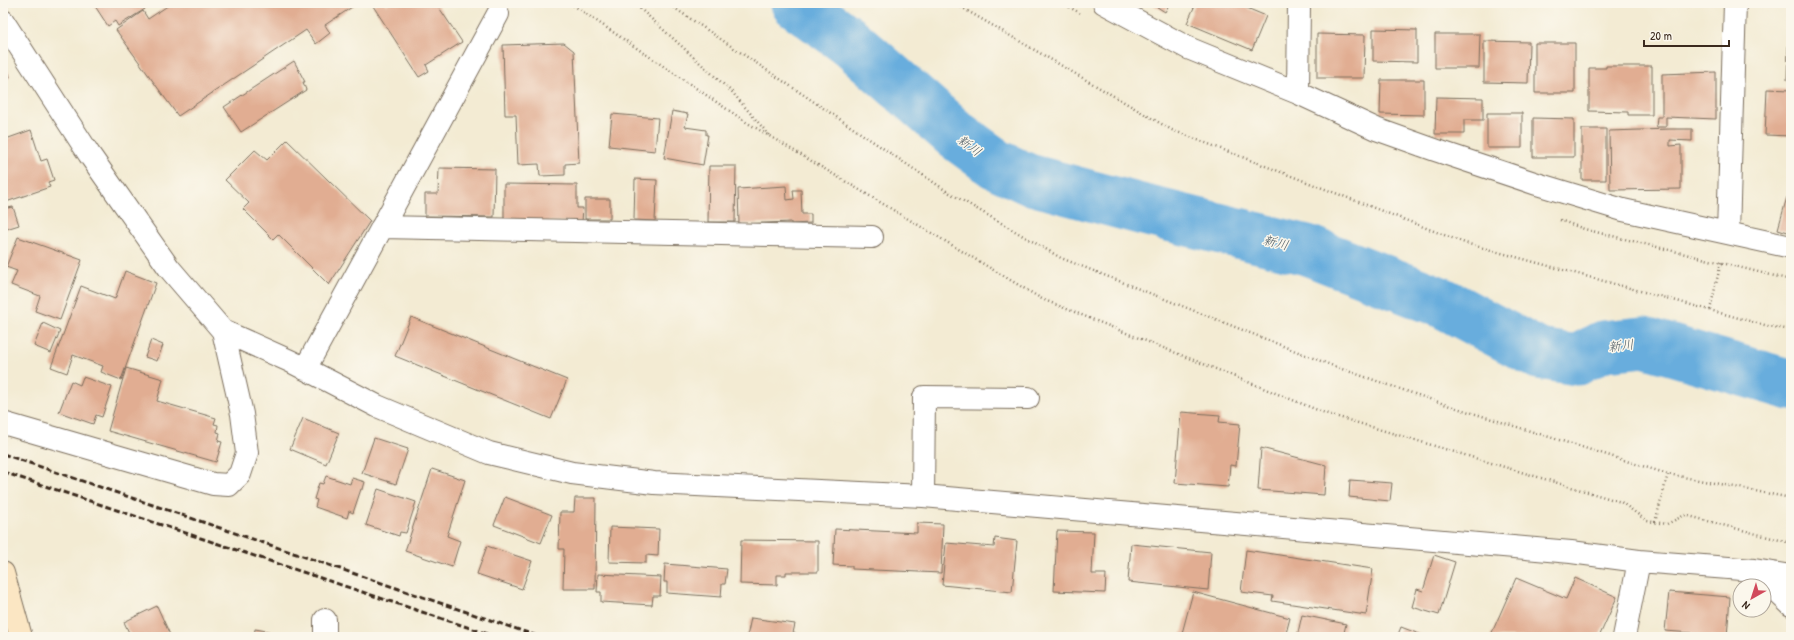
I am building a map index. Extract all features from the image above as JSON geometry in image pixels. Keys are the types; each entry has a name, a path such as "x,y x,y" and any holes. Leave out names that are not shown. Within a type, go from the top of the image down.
{"street":[{"path":"1104,3 1188,48 1298,93 1376,129 1536,184 1623,210 1791,247"},
{"path":"1298,93 1299,3"},
{"path":"1728,233 1735,3"},
{"path":"305,369 498,14"},
{"path":"3,21 89,154 169,268 223,331 305,369 377,406 489,453 572,473 654,482 923,496 1571,552 1639,560 1754,570 1791,576"},
{"path":"382,227 872,237"},
{"path":"3,423 213,484 229,485 240,474 247,453 242,414 223,331"},
{"path":"923,496 924,397 1028,398"},
{"path":"1624,637 1639,560"},
{"path":"1754,570 1791,605"},
{"path":"3,573 21,637"}],"path":[{"path":"570,3 746,122 1042,299 1325,413 1621,502 1647,521 1667,524 1684,516 1791,543"},
{"path":"634,3 732,92 770,137"},
{"path":"667,3 948,192 1061,258 1336,367 1450,406 1668,474 1791,498"},
{"path":"954,3 1172,130 1464,243 1768,326 1791,330"},
{"path":"1710,310 1728,233"},
{"path":"1655,522 1668,474"}],"building":[{"path":"93,3 141,3 145,9 118,26 115,21 108,26"},
{"path":"172,3 358,3 325,25 330,33 316,44 306,30 178,116 116,30 143,11 148,19"},
{"path":"378,3 385,3 386,5 389,3 436,3 462,42 426,65 429,71 419,77 373,6"},
{"path":"1151,3 1170,3 1165,12"},
{"path":"1196,3 1235,3 1266,16 1252,50 1187,23"},
{"path":"1373,29 1417,30 1417,62 1373,61"},
{"path":"1317,34 1365,35 1364,78 1317,78"},
{"path":"1435,34 1480,34 1479,68 1435,68"},
{"path":"1484,41 1529,42 1528,83 1484,82"},
{"path":"564,43 574,51 579,163 565,164 565,175 540,176 539,164 518,165 516,115 505,115 503,45"},
{"path":"1535,43 1575,43 1575,93 1535,93"},
{"path":"1788,46 1791,46 1791,80 1787,80"},
{"path":"3,57 10,77 3,80"},
{"path":"294,61 305,82 303,82 306,90 241,132 224,107"},
{"path":"1606,66 1652,66 1652,115 1628,115 1628,112 1589,111 1589,68 1606,68"},
{"path":"1716,72 1716,119 1666,117 1666,127 1656,127 1657,117 1662,117 1662,74"},
{"path":"1381,80 1424,80 1424,115 1380,114"},
{"path":"1767,89 1791,90 1791,136 1765,135"},
{"path":"1436,97 1483,98 1483,120 1464,120 1464,134 1435,134"},
{"path":"672,111 688,114 685,127 706,130 706,135 708,135 703,165 664,158"},
{"path":"1487,113 1522,113 1522,148 1487,148"},
{"path":"612,114 658,118 655,151 609,146"},
{"path":"1533,118 1574,119 1574,157 1533,157"},
{"path":"1582,129 1606,129 1606,180 1582,180"},
{"path":"1692,129 1692,141 1670,140 1670,146 1681,145 1681,189 1610,190 1609,131"},
{"path":"31,130 41,161 47,159 54,180 48,182 50,187 3,203 3,140"},
{"path":"287,140 370,221 329,285 278,234 273,239 243,209 249,203 225,180 255,150 267,160"},
{"path":"709,166 736,166 735,222 708,222"},
{"path":"439,168 495,169 494,217 425,216 425,194 438,194"},
{"path":"635,179 657,180 655,221 634,220"},
{"path":"504,184 577,185 577,208 583,208 582,222 504,221"},
{"path":"786,186 787,200 794,199 793,190 801,190 802,214 811,214 811,223 791,224 791,222 739,224 738,189"},
{"path":"1787,197 1791,198 1791,233 1778,229"},
{"path":"585,199 610,199 610,219 585,219"},
{"path":"7,205 8,208 13,207 19,225 3,230 3,206"},
{"path":"18,237 82,260 60,320 35,311 40,296 11,285 17,271 6,267"},
{"path":"125,271 156,283 121,380 101,372 103,366 73,355 67,373 51,367 81,286 115,299"},
{"path":"411,317 567,380 551,419 395,356"},
{"path":"43,323 60,331 51,353 34,346"},
{"path":"151,340 163,345 157,361 145,357"},
{"path":"126,368 163,379 157,401 216,418 214,424 218,425 217,432 220,433 218,441 222,442 216,462 108,431"},
{"path":"83,377 112,387 102,417 96,415 93,424 59,412 71,381 80,385"},
{"path":"1181,412 1220,415 1219,422 1240,424 1236,466 1230,465 1228,487 1175,483"},
{"path":"303,418 339,433 326,464 290,449"},
{"path":"374,438 408,449 396,484 362,473"},
{"path":"1261,448 1326,465 1324,495 1258,490"},
{"path":"432,469 465,480 447,536 460,541 452,567 405,551"},
{"path":"326,476 350,484 352,478 365,482 363,489 361,489 353,513 349,511 347,518 315,507 317,500 314,499 319,483 323,484"},
{"path":"1350,480 1392,483 1390,501 1349,497"},
{"path":"378,489 416,502 406,533 400,532 399,536 366,525"},
{"path":"505,497 552,515 541,543 494,525"},
{"path":"575,498 596,498 595,589 563,589 564,549 559,549 560,512 574,512"},
{"path":"917,523 943,524 941,573 852,569 852,566 833,565 835,529 917,533"},
{"path":"610,527 659,529 658,556 646,555 646,563 609,562"},
{"path":"1057,531 1094,532 1092,574 1106,574 1105,593 1054,591"},
{"path":"995,538 1017,541 1012,592 942,585 946,543 994,547"},
{"path":"741,540 818,541 818,572 786,572 786,575 777,575 777,585 740,584"},
{"path":"1131,544 1211,552 1208,590 1128,582"},
{"path":"487,546 532,561 522,589 477,574"},
{"path":"1246,550 1373,569 1366,615 1272,601 1273,596 1241,592"},
{"path":"1434,555 1455,562 1439,615 1412,607 1417,589 1423,591"},
{"path":"665,564 727,569 725,584 722,584 721,597 667,593 667,582 664,582"},
{"path":"598,574 661,577 660,596 653,596 652,605 601,602 601,592 597,592"},
{"path":"1516,578 1566,599 1575,578 1617,597 1599,637 1490,637"},
{"path":"1193,592 1290,618 1285,637 1181,637"},
{"path":"1669,592 1730,597 1727,637 1692,637 1692,633 1665,631"},
{"path":"157,606 171,637 131,637 124,622"},
{"path":"1302,615 1346,624 1343,637 1297,637"},
{"path":"751,618 795,624 793,633 806,635 806,637 747,637"},
{"path":"1401,627 1427,637 1397,637"},
{"path":"255,629 296,636 296,637 254,637"}],"waterway":[{"name":"新川","path":"796,3 850,42 956,135 996,164 1028,179 1144,210 1307,250 1443,303 1539,354 1577,360 1603,346 1644,342 1791,385"}],"railway":[{"path":"3,454 540,637"},
{"path":"3,472 497,637"}]}
